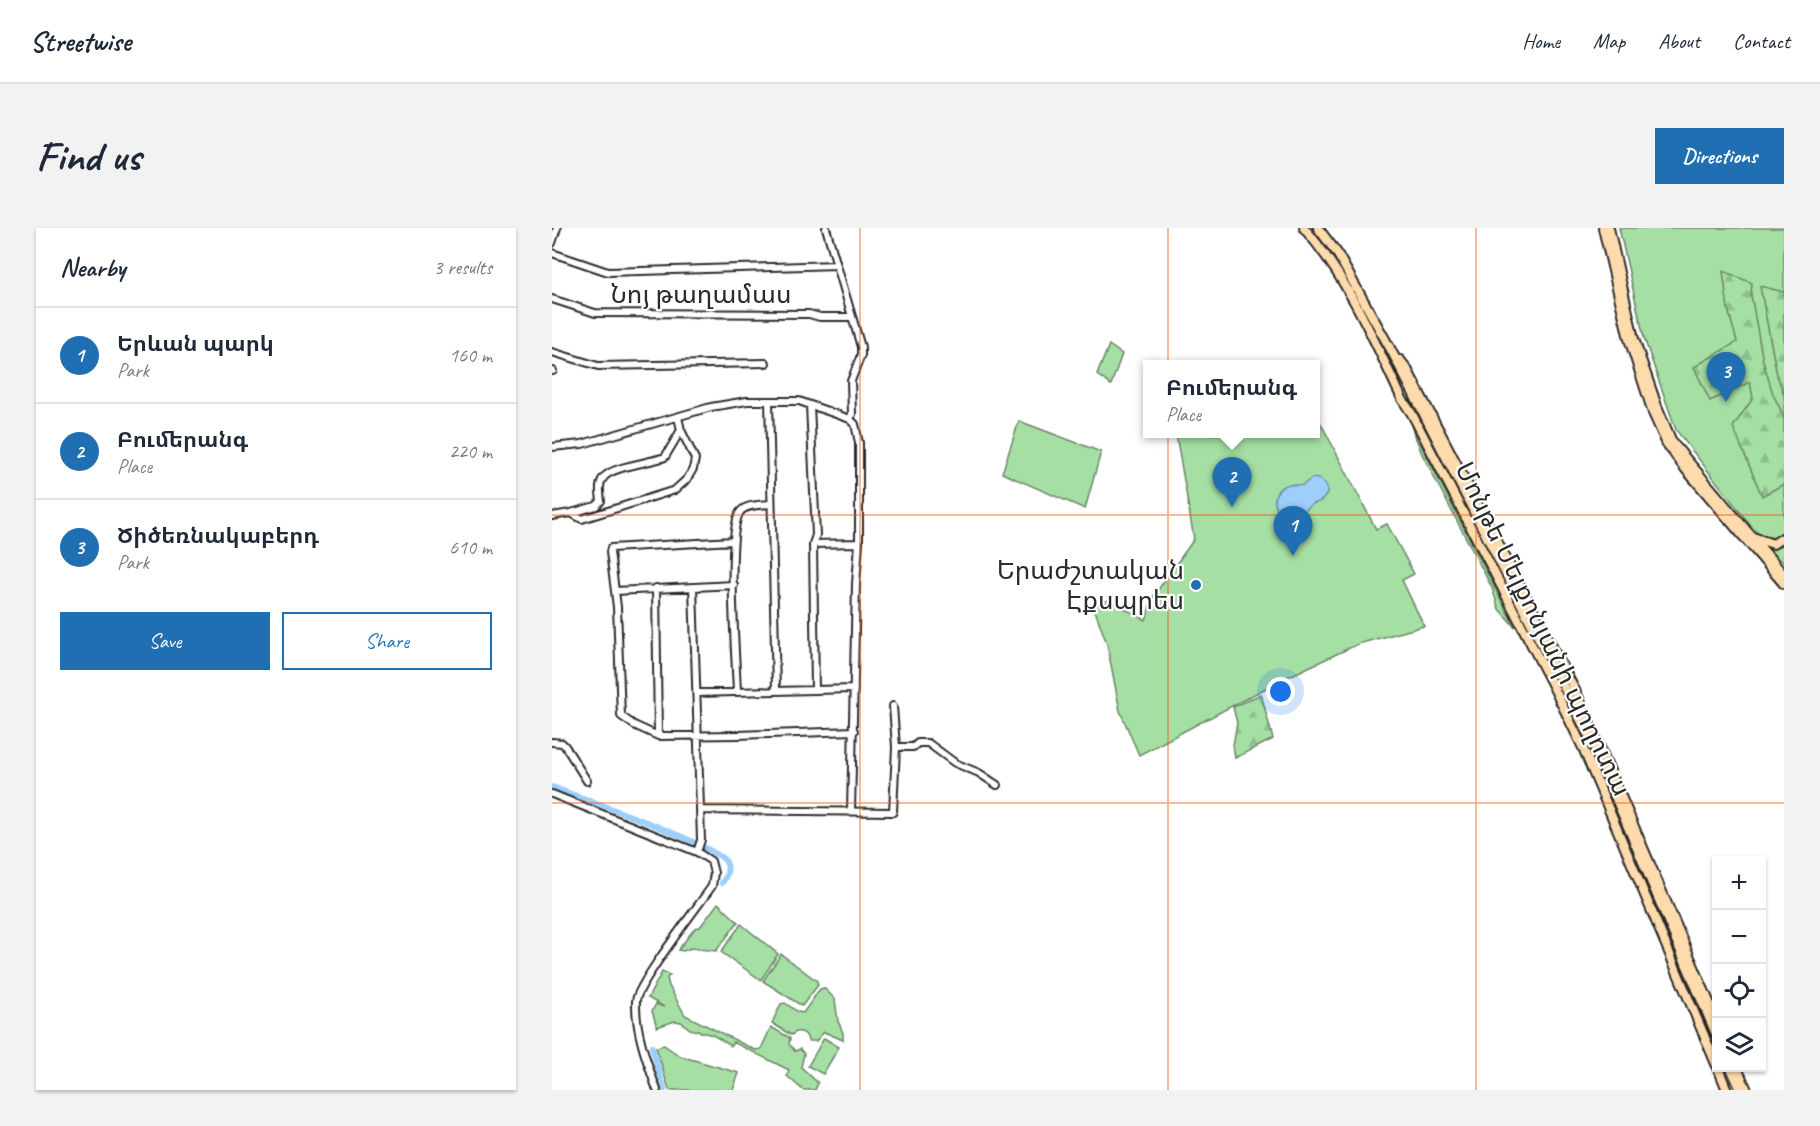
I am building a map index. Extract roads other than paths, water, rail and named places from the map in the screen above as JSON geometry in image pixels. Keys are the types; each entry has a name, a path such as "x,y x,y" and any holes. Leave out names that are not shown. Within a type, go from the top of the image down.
{"main road":[{"name":"Մոնթե Մելքոնյանի պողոտա","path":"1304,228 1322,248 1351,297 1552,684 1583,748 1712,1054"},
{"name":"Մոնթե Մելքոնյանի պողոտա","path":"1318,228 1337,253 1390,348 1591,740 1712,1025"},
{"path":"1603,228 1629,339 1653,413 1667,444 1683,466 1784,584"},
{"path":"1609,228 1634,339 1656,406 1672,442 1784,575"},
{"path":"1351,297 1360,292"},
{"path":"1390,348 1407,369 1578,696 1712,1009"},
{"path":"1412,414 1421,409"},
{"path":"1750,536 1773,544 1784,537"},
{"name":"Մոնթե Մելքոնյանի պողոտա","path":"1720,1072 1728,1090"},
{"path":"1733,1072 1741,1090"},
{"path":"1739,1072 1747,1090"}],"street":[{"path":"552,243 557,228"},
{"path":"826,228 862,352 851,381 852,414 850,419"},
{"name":"Նոյ թաղամաս","path":"552,253 608,272 837,265"},
{"name":"Նոյ թաղամաս","path":"552,299 596,314 809,314 820,317 852,317"},
{"path":"552,352 598,366 766,363"},
{"path":"552,447 582,444 711,406 747,401 799,401 850,419 855,424 859,442 859,543 851,811"},
{"path":"769,401 776,690"},
{"path":"810,405 816,535 813,544 815,690"},
{"path":"571,513 582,519 675,490 687,479 693,469 695,459 681,430 678,417"},
{"path":"552,516 596,506 601,501 599,488 604,477 619,469 664,458 681,430"},
{"path":"737,692 733,542 738,516 743,509 770,504"},
{"path":"733,542 611,548 617,607 621,716 658,736 854,731"},
{"path":"813,544 859,543"},
{"path":"615,591 734,585"},
{"path":"693,587 701,840 697,852"},
{"path":"656,588 658,736"},
{"path":"697,693 854,689"},
{"path":"700,810 893,812 896,747 893,706"},
{"path":"552,742 562,743 565,746 587,781"},
{"path":"896,747 913,747 918,743 928,743 955,763 979,773 997,785"},
{"path":"552,794 697,852 711,861 714,873 712,886 648,976 636,998 638,1024 657,1090"}],"water":[{"path":"1312,478 1326,485 1327,492 1323,499 1308,507 1296,518 1283,516 1275,503 1279,489 1289,485 1303,485"}],"waterway":[{"path":"552,787 673,833 717,854 728,867 722,883"},
{"path":"652,1047 664,1090"}],"place":[{"name":"Ծիծեռնակաբերդ","path":"1726,402"},
{"name":"Բումերանգ","path":"1232,507"},
{"name":"Երևան պարկ","path":"1293,556"},
{"name":"Երաժշտական Էքսպրես","path":"1196,585"}]}
